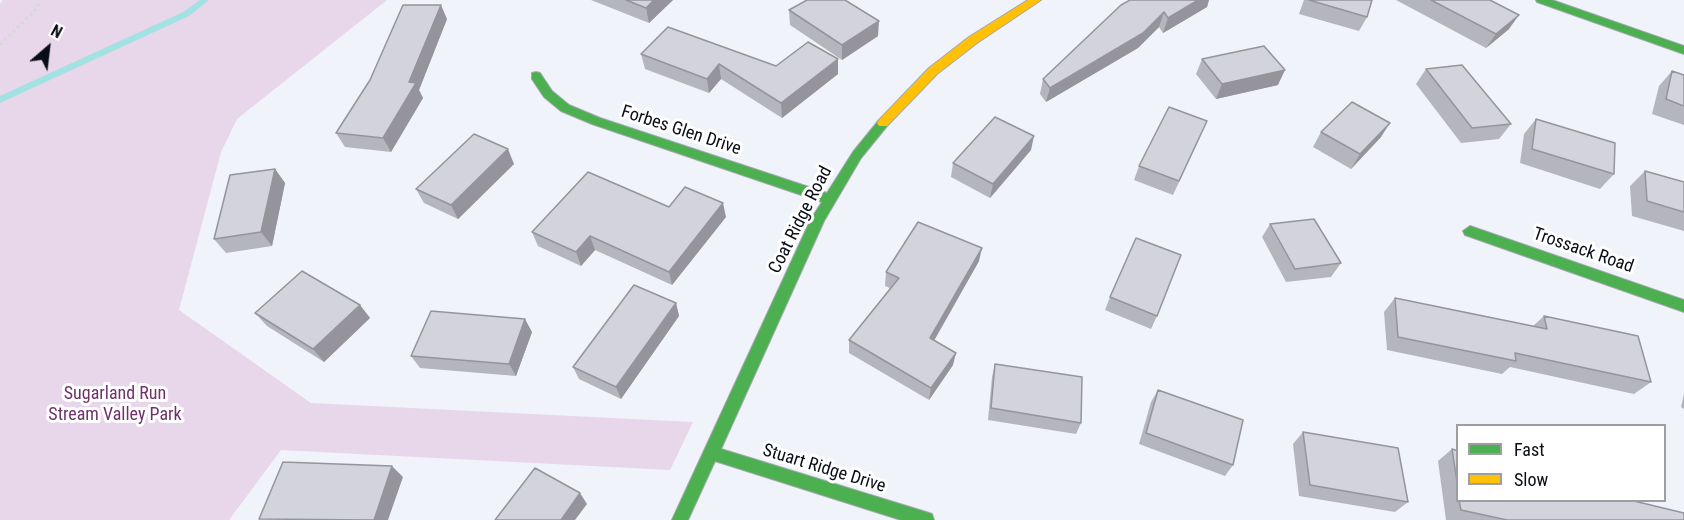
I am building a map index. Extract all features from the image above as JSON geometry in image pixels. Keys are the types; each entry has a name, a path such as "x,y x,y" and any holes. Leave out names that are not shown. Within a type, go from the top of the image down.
{"street":[{"name":"Coat Ridge Road","path":"680,520 829,199 857,154 894,109 933,71 972,40 1036,0"},
{"path":"1541,0 1684,50"},
{"name":"Forbes Glen Drive","path":"536,76 548,94 565,108 596,121 829,199"},
{"name":"Trossack Road","path":"1470,231 1684,306"},
{"name":"Stuart Ridge Drive","path":"711,453 926,520"}],"path":[{"path":"0,45 37,8 40,0"}],"green space":[{"name":"Sugarland Run Stream Valley Park","path":"3,0 387,0 237,119 221,152 179,310 311,403 693,422 670,470 281,450 229,520 0,520 0,4"}],"building":[{"path":"626,0 654,0 646,8"},
{"path":"807,0 845,0 879,21 842,45 789,10"},
{"path":"1130,0 1198,0 1168,18 1164,12 1143,33 1050,88 1043,79 1121,5"},
{"path":"1309,0 1372,0 1367,17"},
{"path":"1431,0 1490,0 1519,15 1496,34"},
{"path":"403,5 441,5 409,82 416,83 383,138 336,133 370,80"},
{"path":"668,27 776,66 808,42 838,59 781,103 719,64 707,79 641,54"},
{"path":"1264,46 1285,70 1222,84 1202,59"},
{"path":"1462,65 1511,124 1472,128 1426,69"},
{"path":"1672,71 1684,75 1684,106 1666,99"},
{"path":"1352,102 1390,123 1360,154 1321,132"},
{"path":"1169,107 1207,121 1179,181 1139,166"},
{"path":"995,117 1034,136 993,184 953,163"},
{"path":"1536,119 1615,143 1614,174 1532,149"},
{"path":"474,134 508,149 451,205 416,189"},
{"path":"275,169 261,232 214,239 230,175"},
{"path":"1645,171 1684,182 1684,212 1647,201"},
{"path":"588,172 669,207 685,187 723,203 669,272 590,236 576,252 532,232"},
{"path":"1314,219 1341,263 1295,269 1270,224"},
{"path":"918,222 982,248 930,338 956,353 931,388 849,340 899,278 886,272"},
{"path":"1136,238 1181,255 1157,316 1110,297"},
{"path":"302,271 360,305 313,349 255,313"},
{"path":"634,285 676,303 616,387 573,367"},
{"path":"1395,298 1547,329 1544,316 1638,336 1651,382 1515,353 1516,361 1398,337"},
{"path":"431,311 525,319 509,364 411,356"},
{"path":"995,364 1082,377 1081,423 991,408"},
{"path":"1158,390 1243,420 1233,465 1146,433"},
{"path":"1303,432 1398,448 1408,502 1310,485"},
{"path":"1452,449 1456,450 1456,475"},
{"path":"283,462 392,466 374,520 259,519"},
{"path":"535,468 580,493 561,520 495,520"},
{"path":"1459,502 1638,502 1684,513 1684,520 1507,520 1461,510"}],"waterway":[{"path":"0,100 186,14 205,0"}],"traffic: fast":[{"path":"1541,0 1684,50"},
{"path":"536,76 548,94 565,108 596,121 829,199"},
{"path":"680,520 818,219 857,155 883,123"},
{"path":"1470,231 1684,306"},
{"path":"711,453 926,520"}],"traffic: slow":[{"path":"883,123 933,71 973,40 1036,0"}]}
